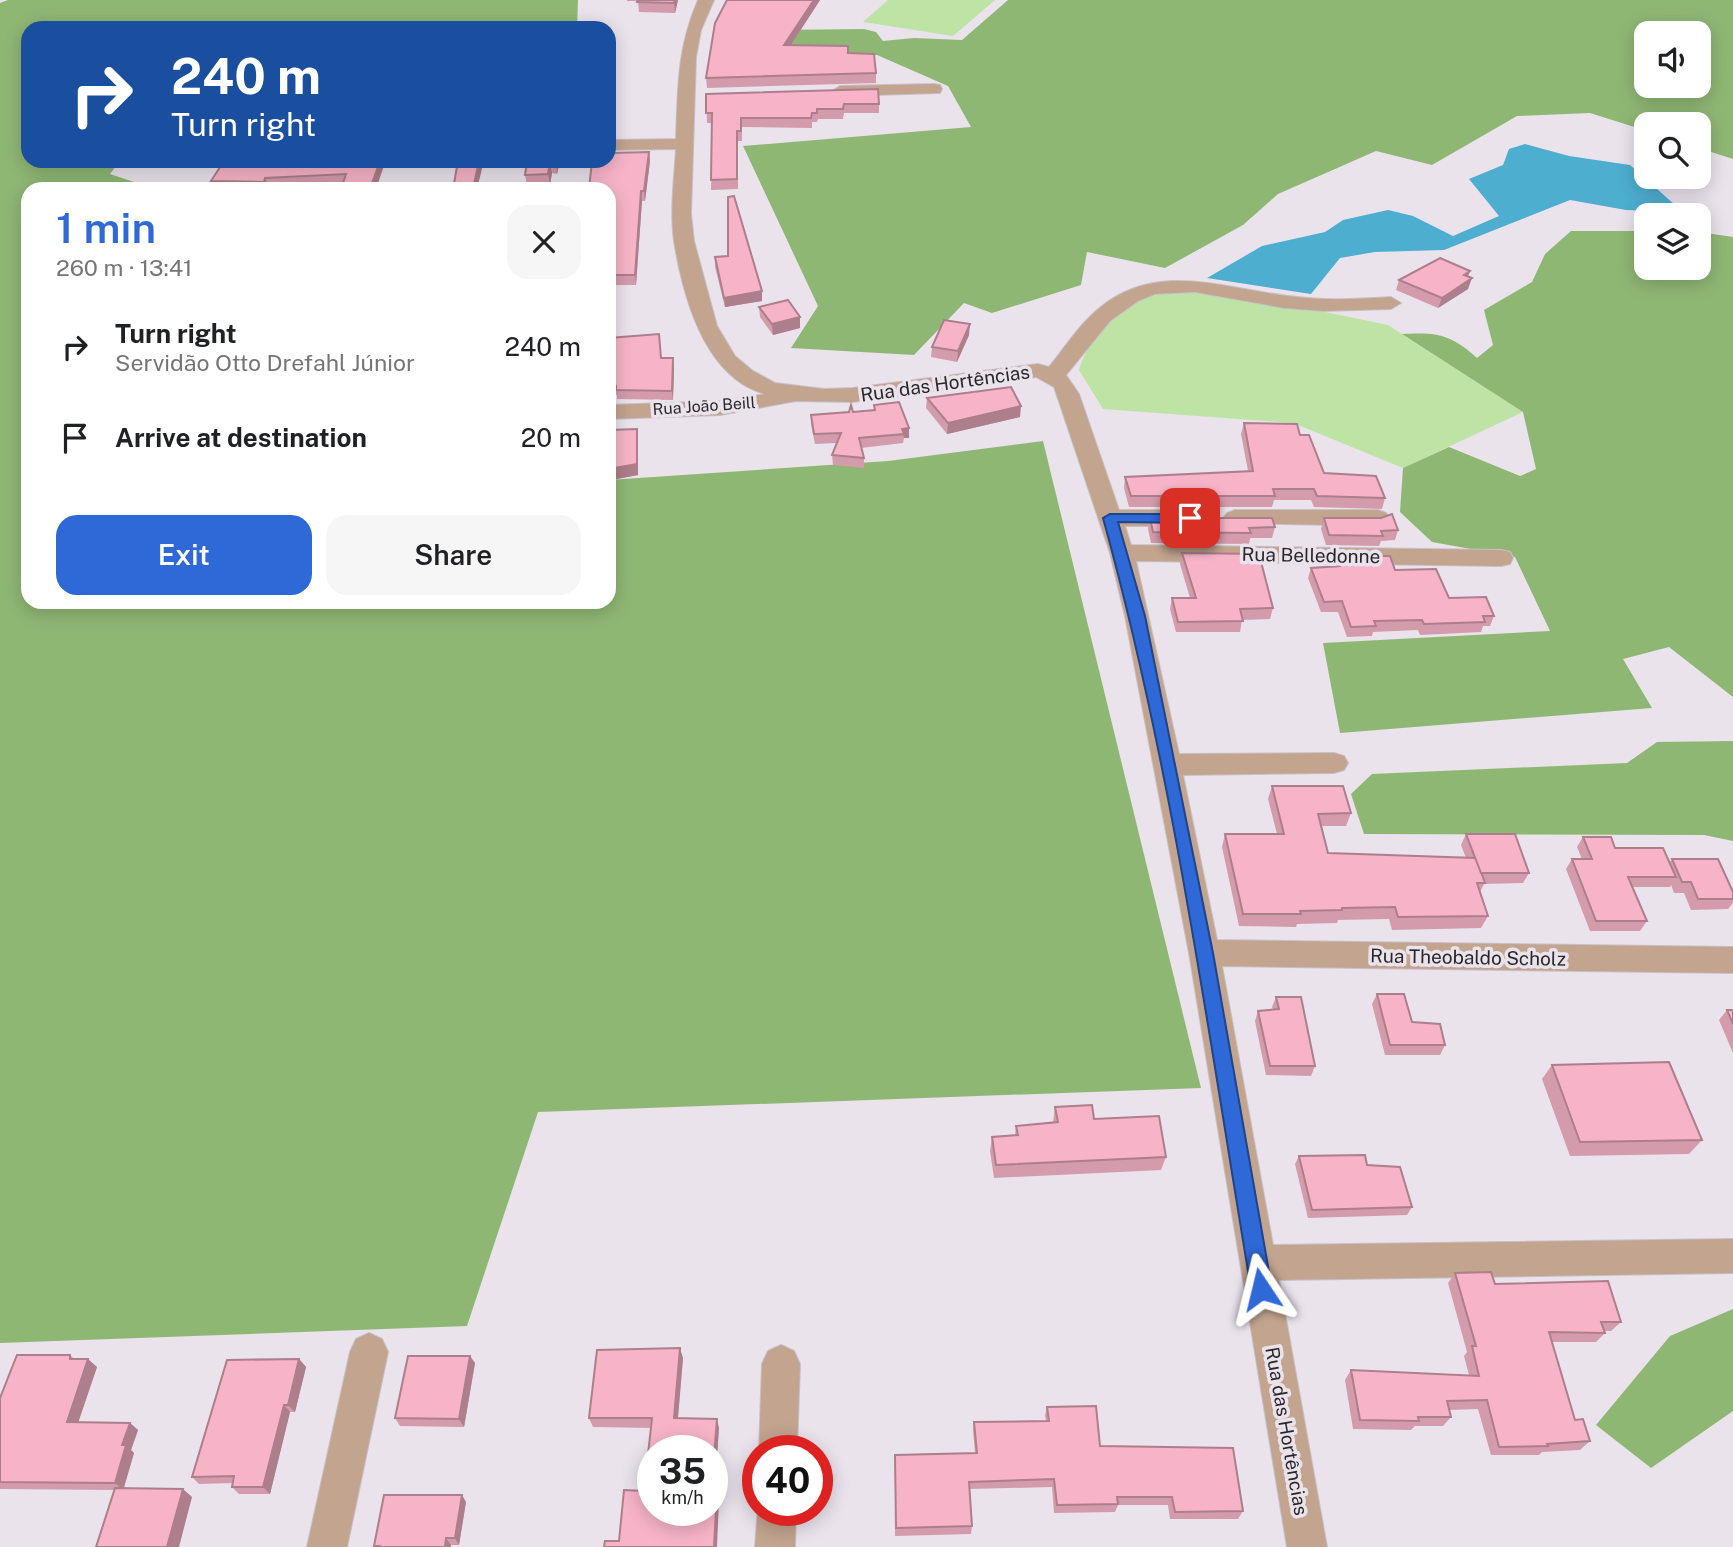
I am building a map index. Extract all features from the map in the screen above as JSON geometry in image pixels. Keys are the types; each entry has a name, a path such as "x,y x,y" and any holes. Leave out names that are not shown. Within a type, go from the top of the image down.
{"street":[{"name":"Rua das Hortências","path":"706,0 690,41 693,96 685,144 684,241 715,346 726,360 745,376 768,387 798,395 853,395 1038,370 1054,375 1064,383 1122,553 1167,765 1204,953 1307,1547"},
{"path":"824,92 934,89"},
{"path":"616,145 685,144"},
{"path":"1054,375 1109,310 1137,293 1177,286 1212,286 1283,302 1339,307 1391,303"},
{"name":"Rua João Beill","path":"616,412 720,408 798,395"},
{"path":"1110,518 1378,518"},
{"name":"Rua Belledonne","path":"1122,553 1501,558"},
{"path":"1167,765 1334,764"},
{"name":"Rua Theobaldo Scholz","path":"1204,953 1733,960"},
{"path":"1256,1263 1733,1256"},
{"path":"327,1547 369,1352"},
{"path":"779,1435 781,1364"},
{"path":"775,1547 776,1526"}],"green space":[{"path":"8,0 578,0 577,21 21,21 21,168 115,168 110,174 134,182 21,182 21,609 616,609 616,480 888,461 1043,441 1201,1088 538,1112 467,1326 0,1343 0,3"},
{"path":"888,0 995,0 953,36 863,22"},
{"path":"1008,0 1733,0 1733,159 1711,152 1711,112 1634,112 1634,127 1590,113 1517,116 1432,165 1376,151 1278,194 1243,225 1165,268 1087,252 1081,285 992,313 964,303 914,355 791,348 818,306 743,146 971,127 948,86 877,55 781,56 778,30 864,29 876,32 883,41 914,38 962,40"},
{"path":"1571,231 1634,231 1634,280 1711,280 1711,234 1733,237 1733,697 1669,647 1623,659 1652,708 1340,733 1323,643 1550,631 1515,557 1432,542 1400,512 1403,468 1449,447 1520,476 1536,469 1523,412 1402,334 1443,336 1477,358 1493,345 1484,310 1532,282 1545,254"},
{"path":"1169,289 1306,308 1388,325 1523,412 1403,468 1293,423 1103,409 1079,370 1087,351 1110,318 1128,302 1144,294"},
{"path":"1733,741 1733,841 1704,835 1364,834 1351,794 1372,774 1627,763 1657,742"},
{"path":"1733,1309 1733,1411 1651,1468 1596,1425 1670,1336"}],"water":[{"path":"1525,144 1569,156 1630,165 1634,169 1634,189 1657,189 1673,203 1634,203 1634,210 1570,200 1444,250 1375,252 1340,258 1311,294 1207,278 1262,246 1325,232 1343,220 1388,210 1413,216 1453,236 1499,216 1469,179 1503,165 1509,149"}],"building":[{"path":"674,0 674,3 637,2"},
{"path":"727,0 814,0 784,45 848,46 848,53 874,54 876,73 706,78 715,23"},
{"path":"878,89 879,104 844,104 843,109 817,109 817,113 812,113 811,118 741,118 741,131 737,131 737,179 711,180 712,113 706,113 706,94"},
{"path":"649,152 644,191 641,191 635,275 616,275 616,182 590,182 591,168 616,168 616,153"},
{"path":"219,168 378,168 372,182 343,182 346,174 265,178 264,182 211,181"},
{"path":"457,168 478,168 474,182 454,182"},
{"path":"526,168 549,168 548,174 525,175"},
{"path":"734,196 762,291 724,298 715,257 728,256 728,197"},
{"path":"1440,258 1470,271 1464,275 1472,278 1442,298 1399,280"},
{"path":"788,300 800,317 772,324 759,307"},
{"path":"944,320 970,324 958,351 932,347"},
{"path":"659,334 661,358 673,358 672,391 616,390 616,337"},
{"path":"1011,387 1021,406 948,423 927,398"},
{"path":"899,402 909,428 902,429 904,434 859,438 864,458 832,455 841,433 814,434 811,415 849,412 851,405 853,412 875,410 874,405"},
{"path":"1244,423 1297,424 1300,435 1309,435 1324,473 1376,476 1385,498 1317,496 1314,489 1273,489 1275,496 1131,496 1125,477 1253,471"},
{"path":"637,429 637,464 616,468 616,430"},
{"path":"1392,514 1398,530 1381,531 1383,536 1329,535 1324,518 1381,518"},
{"path":"1150,518 1272,518 1275,527 1249,528 1251,533 1153,532"},
{"path":"1182,553 1259,554 1273,608 1240,609 1243,621 1178,622 1172,598 1196,598"},
{"path":"1336,556 1390,556 1395,570 1436,569 1449,598 1486,597 1494,616 1483,616 1485,622 1424,624 1422,620 1374,621 1376,626 1351,627 1342,601 1324,602 1311,568 1340,566"},
{"path":"1272,786 1343,786 1351,813 1318,814 1328,853 1476,858 1485,883 1477,883 1488,916 1398,917 1395,907 1300,911 1301,914 1243,914 1225,834 1284,834"},
{"path":"1466,834 1515,834 1529,873 1481,873"},
{"path":"1583,837 1611,837 1615,848 1663,848 1676,877 1628,877 1647,921 1596,921 1572,859 1592,859"},
{"path":"1672,859 1718,859 1733,892 1733,899 1698,899 1691,882 1682,882"},
{"path":"1377,994 1404,994 1412,1022 1440,1024 1445,1045 1390,1045"},
{"path":"1276,997 1301,997 1315,1066 1270,1066 1258,1011 1279,1009"},
{"path":"1727,1010 1733,1010 1733,1024"},
{"path":"1669,1062 1702,1140 1580,1142 1552,1065"},
{"path":"1092,1105 1094,1119 1159,1116 1166,1157 996,1165 992,1137 1018,1135 1016,1126 1058,1122 1055,1107"},
{"path":"1365,1155 1367,1165 1400,1167 1412,1207 1312,1210 1299,1156"},
{"path":"1491,1272 1495,1284 1608,1281 1621,1322 1601,1322 1605,1333 1549,1332 1575,1420 1583,1419 1590,1441 1547,1444 1548,1446 1499,1447 1487,1400 1447,1401 1451,1417 1418,1417 1419,1421 1360,1420 1351,1370 1479,1376 1472,1346 1476,1346 1455,1273"},
{"path":"680,1348 674,1418 717,1419 716,1435 650,1435 652,1418 589,1418 597,1350"},
{"path":"17,1355 70,1355 70,1359 88,1359 67,1422 130,1423 122,1445 126,1445 115,1483 0,1482 0,1398"},
{"path":"408,1356 470,1356 459,1419 395,1418"},
{"path":"299,1359 263,1487 232,1487 234,1476 192,1477 227,1360"},
{"path":"1096,1406 1100,1446 1233,1448 1243,1511 1175,1512 1172,1497 1117,1497 1118,1504 1057,1505 1054,1479 969,1482 972,1526 896,1528 895,1455 977,1453 974,1422 1049,1421 1047,1407"},
{"path":"115,1488 183,1489 167,1547 96,1547"},
{"path":"624,1490 637,1491 637,1526 715,1526 714,1547 604,1547 605,1541 619,1541"},
{"path":"384,1495 462,1495 455,1538 446,1538 445,1547 374,1546"}],"route":[{"path":"1190,518 1110,518 1138,616 1204,953 1261,1289"}]}
